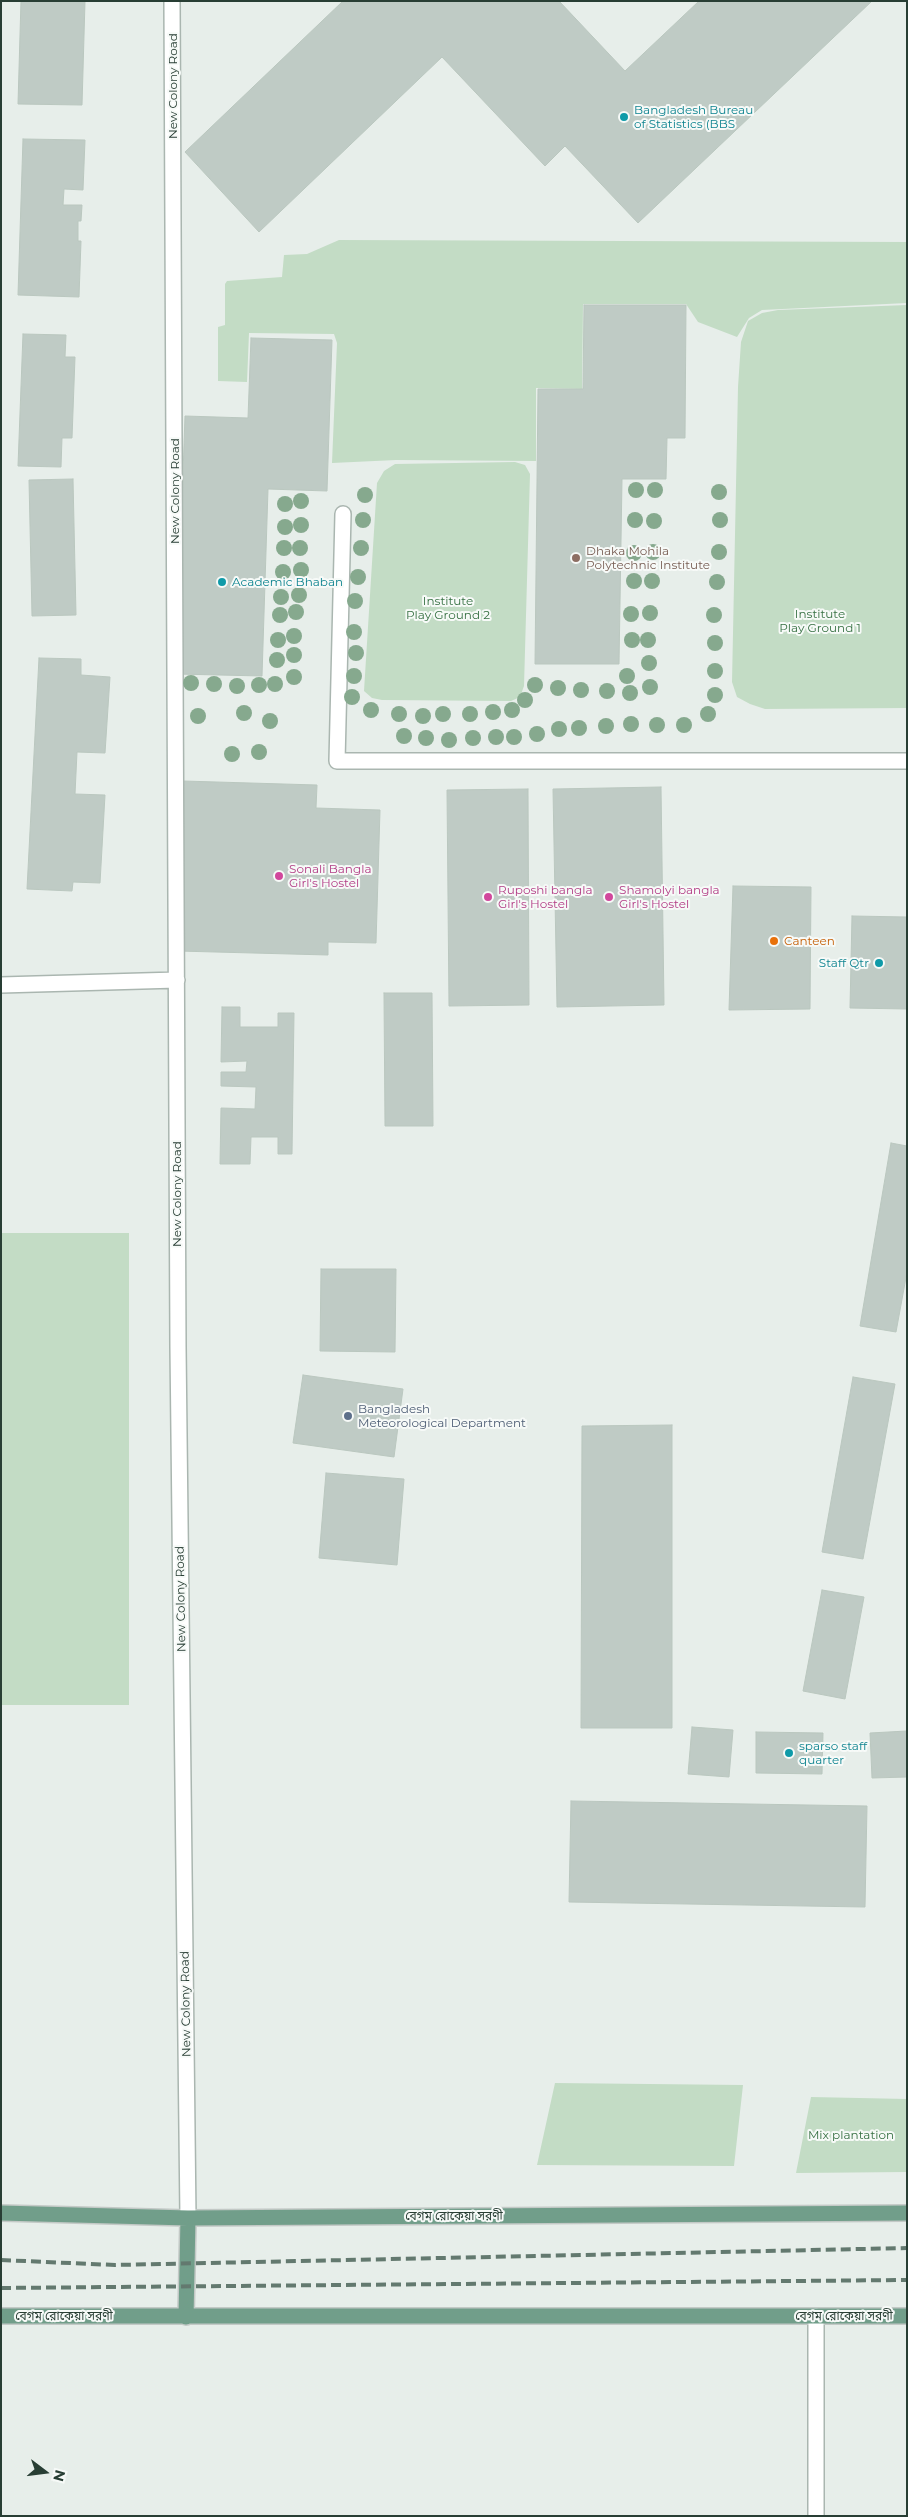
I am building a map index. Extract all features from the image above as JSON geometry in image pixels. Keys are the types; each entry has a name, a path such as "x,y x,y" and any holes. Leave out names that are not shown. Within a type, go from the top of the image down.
{"main road":[{"name":"বেগম রোকেয়া সরণী","path":"1,2213 188,2218 907,2213"},
{"path":"186,2317 188,2218"},
{"name":"বেগম রোকেয়া সরণী","path":"1,2316 907,2316"}],"street":[{"name":"New Colony Road","path":"172,1 178,1347 188,2218"},
{"path":"343,514 337,762 907,761"},
{"path":"1,985 177,980"},
{"path":"816,2316 816,2516"}],"green space":[{"path":"339,240 907,242 907,303 762,310 749,318 737,337 698,322 686,304 583,304 582,389 536,388 536,461 396,460 332,463 337,343 334,334 249,333 247,382 218,381 218,327 225,325 225,284 227,281 282,277 284,255 307,254"},
{"name":"Institute Play Ground 1","path":"907,305 907,708 765,709 750,704 737,697 732,682 738,387 741,342 748,321 762,313 778,310"},
{"name":"Institute Play Ground 2","path":"515,462 525,465 530,474 524,686 520,697 511,701 382,700 372,698 364,691 377,483 384,471 395,464"},
{"path":"1,1233 129,1233 129,1705 1,1705"},
{"path":"555,2083 743,2085 734,2166 537,2165"},
{"name":"Mix plantation","path":"811,2097 907,2099 907,2172 796,2173"}],"building":[{"path":"21,1 85,1 82,105 18,104"},
{"name":"Bangladesh Bureau of Statistics (BBS","path":"343,1 559,1 625,71 699,1 872,1 638,223 565,146 545,166 442,57 259,232 185,152"},
{"path":"23,139 85,140 83,190 64,189 63,205 82,205 81,221 78,221 78,241 81,241 79,297 18,295"},
{"path":"584,305 686,305 685,438 667,438 666,479 622,479 619,664 535,664 538,389 583,389"},
{"path":"23,334 66,335 65,357 75,357 72,438 62,438 61,467 18,466"},
{"name":"Academic Bhaban","path":"251,338 332,340 327,491 268,489 262,676 176,674 185,416 248,418"},
{"path":"73,479 76,615 32,616 29,480"},
{"path":"39,658 81,659 81,675 110,677 105,753 77,752 75,794 105,795 100,883 73,882 72,891 27,889"},
{"name":"Sonali Bangla Girl's Hostel","path":"183,781 317,785 316,808 380,810 376,943 328,942 328,955 178,951"},
{"name":"Shamolyi bangla Girl's Hostel","path":"661,787 664,1005 557,1007 553,789"},
{"name":"Ruposhi bangla Girl's Hostel","path":"528,789 529,1005 449,1006 447,790"},
{"path":"733,886 811,887 810,1009 729,1010"},
{"name":"Staff Qtr","path":"852,916 907,917 907,1009 850,1008"},
{"path":"384,993 432,993 433,1126 385,1126"},
{"path":"222,1007 240,1007 240,1027 278,1027 278,1013 294,1013 292,1154 278,1154 278,1137 251,1137 250,1164 220,1164 221,1108 255,1109 256,1087 221,1086 221,1072 246,1072 247,1061 221,1062"},
{"path":"891,1143 907,1146 907,1272 896,1332 860,1326"},
{"path":"321,1269 396,1269 395,1352 320,1351"},
{"name":"Bangladesh Meteorological Department","path":"303,1375 403,1389 394,1457 293,1443"},
{"path":"853,1377 895,1384 863,1559 822,1552"},
{"path":"672,1425 672,1728 581,1728 582,1426"},
{"path":"326,1473 404,1479 397,1565 319,1558"},
{"path":"822,1590 864,1597 845,1699 803,1691"},
{"path":"692,1727 733,1730 729,1777 688,1774"},
{"path":"907,1731 907,1777 872,1778 870,1733"},
{"name":"sparso staff quarter","path":"756,1732 823,1733 822,1774 756,1773"},
{"path":"571,1801 867,1806 865,1907 569,1902"}],"railway":[{"path":"1,2260 115,2265 907,2248"},
{"path":"1,2288 907,2280"}],"place":[{"name":"Bangladesh Bureau of Statistics (BBS","path":"624,117"},
{"name":"Dhaka Mohila Polytechnic Institute","path":"576,558"},
{"name":"Academic Bhaban","path":"222,582"},
{"name":"Sonali Bangla Girl's Hostel","path":"279,876"},
{"name":"Ruposhi bangla Girl's Hostel","path":"488,897"},
{"name":"Shamolyi bangla Girl's Hostel","path":"609,897"},
{"name":"Canteen","path":"774,941"},
{"name":"Staff Qtr","path":"879,963"},
{"name":"Bangladesh Meteorological Department","path":"348,1416"},
{"name":"sparso staff quarter","path":"789,1753"}]}
